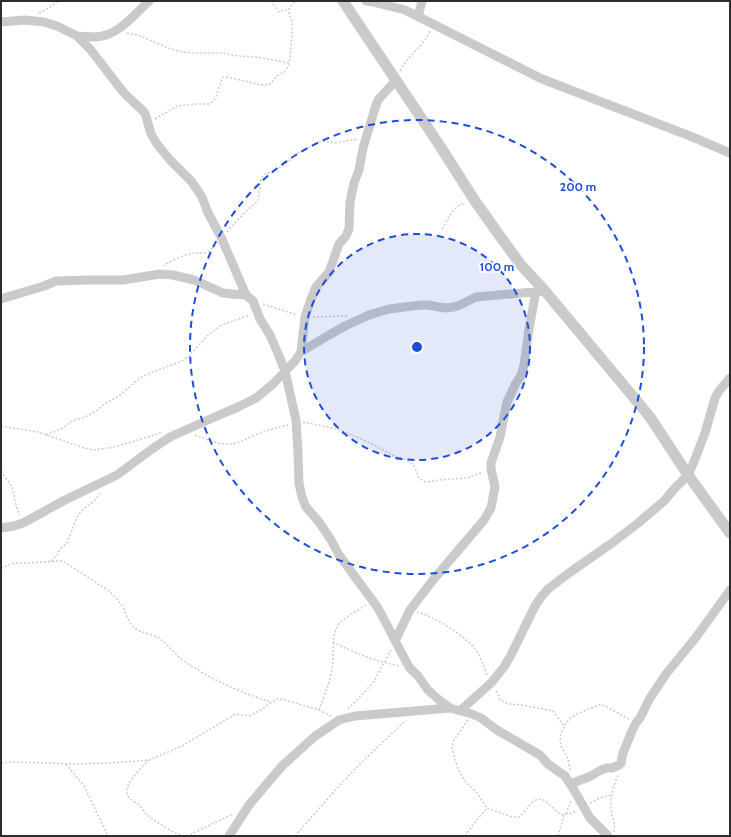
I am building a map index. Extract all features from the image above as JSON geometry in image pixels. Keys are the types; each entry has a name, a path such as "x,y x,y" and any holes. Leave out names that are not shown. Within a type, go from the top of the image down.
{"street":[{"path":"77,36 97,37 107,35 121,28 149,1"},
{"path":"343,1 475,201 521,265 541,291 650,417 688,475 730,533"},
{"path":"366,1 405,10 542,79 730,153"},
{"path":"418,16 422,1"},
{"path":"1,22 24,20 44,22 57,26 77,36 90,49 124,93 144,112 152,134 162,152 192,182 202,197 246,295 253,301 260,318 270,335 285,372 296,421 299,483 303,500 332,540 339,555 378,608 408,668 418,676 433,694 450,708"},
{"path":"301,352 305,317 316,287 329,272 339,244 346,236 348,231 350,202 354,182 359,170 363,148 376,105 378,100 396,80"},
{"path":"1,299 56,281 123,280 160,274 173,275 194,280 223,293 246,295"},
{"path":"1,528 14,526 25,522 117,475 170,437 256,398 285,372 301,352 345,326 369,315 389,309 425,305 445,308 454,307 476,297 541,291"},
{"path":"395,641 410,610 433,580 484,520 491,508 495,487 491,463 500,438 507,402 521,375 524,365 529,329 541,291"},
{"path":"461,710 491,683 504,667 512,655 535,606 548,589 637,524 664,501 688,475 705,433 715,398 730,378"},
{"path":"572,785 601,770 616,767 621,763 626,743 650,698 666,674 697,636 730,590"},
{"path":"719,605 726,605 730,603"},
{"path":"229,836 249,805 282,766 314,737 339,720 355,716 450,708 461,710 481,718 497,730 540,755 548,764 565,776 572,785 590,818 595,824 611,835"}],"path":[{"path":"38,14 58,1"},
{"path":"271,1 279,12 289,10"},
{"path":"147,122 160,117 177,106 209,104 216,98 222,79 227,76 269,86 277,76 284,72 288,67 292,23 289,10 295,1"},
{"path":"396,80 404,64 427,37 433,24"},
{"path":"114,31 140,36 182,52 222,53 257,57 289,63"},
{"path":"160,274 163,266 167,263 190,254 208,252 258,200 261,179 265,174 274,171 289,161 294,155 322,142 335,143 367,138"},
{"path":"442,229 456,207 461,204 475,201"},
{"path":"253,301 305,317 348,316"},
{"path":"46,435 61,429 74,420 92,414 103,405 119,396 140,378 182,361 189,356 208,335 222,325 258,313"},
{"path":"184,431 213,441 228,444 243,441 252,436 281,426 293,424 296,421 337,428 366,441 411,463 415,467 418,477 426,482 467,478 491,469"},
{"path":"1,426 28,430 84,448 95,450 114,447 162,432"},
{"path":"1,472 11,487 15,496 17,510 25,522"},
{"path":"51,561 60,549 67,543 78,516 84,508 95,500 101,492 105,481"},
{"path":"1,568 14,564 51,561 61,561 66,563 115,596 131,624 136,629 159,638 180,657 213,678 256,698 272,702"},
{"path":"319,710 333,667 332,642 335,632 343,620 372,601"},
{"path":"410,610 424,614 460,634 469,642 476,650 500,700 509,704 553,711 564,726"},
{"path":"1,763 66,764 112,763 149,760 182,746 234,715 249,716 277,699 282,699 319,710 339,720 373,683 395,641"},
{"path":"332,642 366,657 408,668"},
{"path":"558,836 565,814 574,794 568,759 561,746 560,737 564,726 569,719 599,704 636,723"},
{"path":"296,836 338,787 416,710"},
{"path":"472,714 454,740 452,748 458,769 466,782 477,793 487,808 519,817 532,802 542,800 551,805 560,814 565,814 592,803 600,798 612,795"},
{"path":"149,760 128,785 126,791 127,796 139,805 147,814 170,830 179,835 185,836 234,813"},
{"path":"611,835 615,828 611,810 612,795 614,785 621,770 621,763"},
{"path":"66,764 84,786 108,836"},
{"path":"465,836 487,808"}]}
